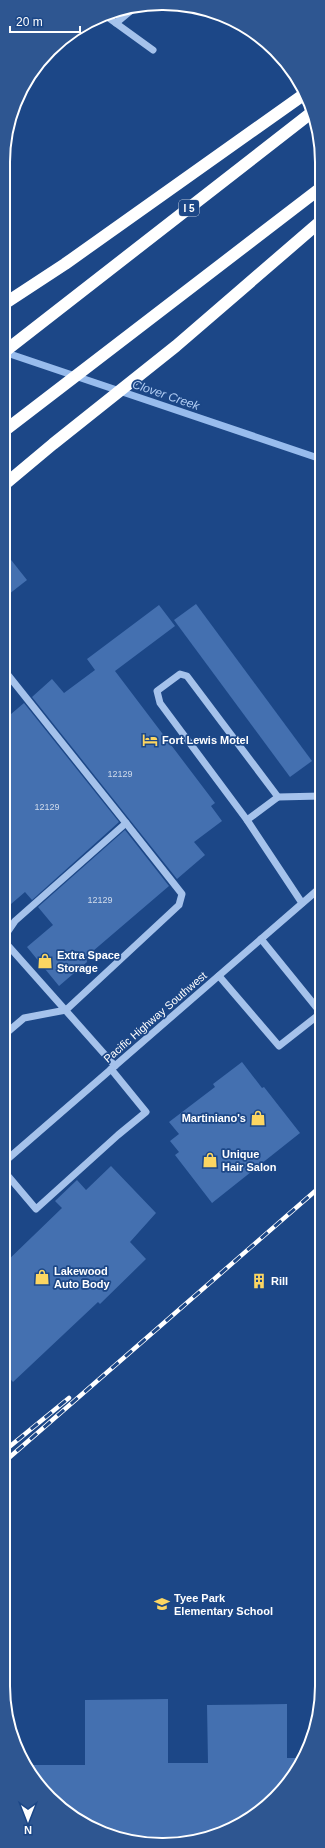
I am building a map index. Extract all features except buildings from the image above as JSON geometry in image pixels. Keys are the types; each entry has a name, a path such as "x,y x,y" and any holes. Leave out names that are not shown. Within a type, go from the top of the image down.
{"highway":[{"path":"10,300 300,98"},
{"name":"I 5","path":"10,347 308,116"},
{"path":"10,426 315,192"},
{"path":"10,480 176,346 315,226"}],"street":[{"path":"116,23 126,14"},
{"path":"110,19 153,50"},
{"path":"278,797 187,676 180,674 157,691 160,703 247,820 302,903"},
{"path":"10,677 182,894 179,904 66,1010 24,1018 10,1030"},
{"path":"247,820 278,797 315,796"},
{"path":"10,928 15,921 126,822"},
{"name":"Pacific Highway Southwest","path":"10,1158 315,892"},
{"path":"261,939 315,1006"},
{"path":"10,948 66,1010 113,1067 146,1112 118,1135 36,1209 10,1178"},
{"path":"218,976 279,1046 315,1018"}],"waterway":[{"name":"Clover Creek","path":"10,354 315,457"}],"railway":[{"path":"10,1457 315,1191"},
{"path":"10,1446 69,1398"}],"place":[{"name":"Fort Lewis Motel","path":"150,740"},
{"name":"Extra Space Storage","path":"45,961"},
{"name":"Martiniano's","path":"258,1118"},
{"name":"Unique Hair Salon","path":"210,1160"},
{"name":"Lakewood Auto Body","path":"42,1277"},
{"name":"Rill","path":"259,1281"},
{"name":"Tyee Park Elementary School","path":"162,1604"}]}
